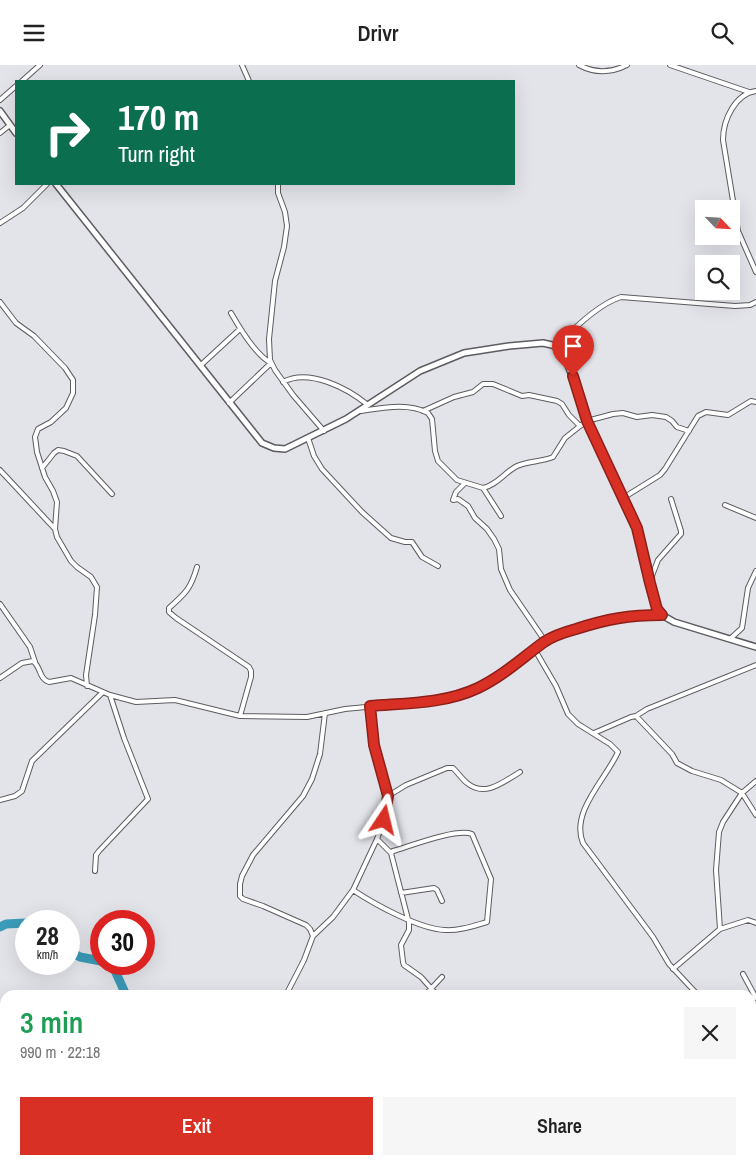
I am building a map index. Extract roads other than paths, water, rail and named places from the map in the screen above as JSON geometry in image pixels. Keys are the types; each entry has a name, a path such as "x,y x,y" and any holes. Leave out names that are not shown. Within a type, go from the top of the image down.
{"street":[{"path":"23,80 40,65"},
{"path":"242,65 249,80"},
{"path":"579,65 591,70 611,71 627,65"},
{"path":"670,65 749,92 756,91"},
{"path":"0,100 15,87"},
{"path":"749,92 737,101 725,123 723,140 738,231 756,272"},
{"path":"0,111 15,132"},
{"path":"0,133 10,125"},
{"path":"0,223 23,208 46,185"},
{"path":"57,185 262,443 274,448 285,449 324,431 360,411 420,371 464,353 542,343 556,347 573,376 587,421 637,528 657,609 662,615 674,622 756,647"},
{"path":"278,185 278,193 285,212 287,226 284,247 275,281 268,350 271,363 283,382 324,431"},
{"path":"556,347 574,329 596,312 611,301 621,297 735,306 750,305 756,302"},
{"path":"0,302 16,323 34,336 65,368 73,381 73,393 66,408 51,422 38,429 35,434 35,445 42,468 57,502 55,529 57,537 71,561 91,577 96,587 95,615 86,675 87,685"},
{"path":"231,313 240,329 264,360 271,363"},
{"path":"201,365 240,329"},
{"path":"230,403 271,363"},
{"path":"283,382 300,376 311,377 353,394 368,405"},
{"path":"423,411 454,397 473,393 483,384 492,384 521,395 557,401 562,404 569,415 580,426"},
{"path":"622,497 660,475 673,459 698,416 702,413 709,412 728,415 751,401 756,401"},
{"path":"360,411 396,407 428,413 432,419 435,451 438,461 452,475 464,483 483,488 503,478 519,465 553,457 565,438 587,421 618,413 637,417 652,415 668,418 677,427 689,431"},
{"path":"308,438 314,456 322,469 362,513 391,539 412,542 422,557 438,566"},
{"path":"42,468 58,450 70,453 77,456 112,494"},
{"path":"0,470 55,529"},
{"path":"464,483 456,492 453,500 458,499 468,506 475,518 487,529 494,539 499,549 500,563 510,590 545,641"},
{"path":"483,488 501,516"},
{"path":"650,583 658,560 682,531 671,499"},
{"path":"725,505 756,518"},
{"path":"197,567 192,584 182,597 169,608 169,612 249,667 252,671 240,716"},
{"path":"730,639 742,627 748,588 756,571"},
{"path":"0,604 26,640 45,682 49,683 67,678 110,695 136,702 178,701 240,716 307,717 370,706 440,700 463,693 492,680 545,641 562,633 615,617 662,615"},
{"path":"535,650 556,686 568,714 578,725 610,743 618,752 586,805 580,826 581,839 594,860 653,937 673,969 693,990"},
{"path":"0,679 22,663 35,662"},
{"path":"594,733 636,716 647,709 756,665"},
{"path":"0,800 15,796 22,791 32,761 103,692"},
{"path":"95,871 96,855 148,799 124,738 110,695"},
{"path":"289,990 304,960 313,936 333,917 353,890 384,820 388,796 373,741 370,706"},
{"path":"313,936 306,925 243,899 240,896 239,889 242,877 253,855 308,788 320,754 325,713"},
{"path":"636,716 672,754 676,763 692,771 721,780 742,793 756,815"},
{"path":"388,796 406,785 447,768 453,769 474,789 482,791 520,773"},
{"path":"720,929 716,870 718,841 723,822 742,793 756,781"},
{"path":"353,890 408,919 432,928 456,929 487,922 491,879 474,836 469,833 445,836 392,851 391,853"},
{"path":"377,839 391,853 408,919 408,929 401,945 403,963 421,977 433,990"},
{"path":"401,893 434,888 437,890 442,901"},
{"path":"673,969 720,929 748,920 756,923"},
{"path":"743,974 752,990"},
{"path":"429,990 442,977"}],"waterway":[{"path":"0,927 6,924 15,924"},
{"path":"80,957 90,959"},
{"path":"117,975 124,990"}]}
